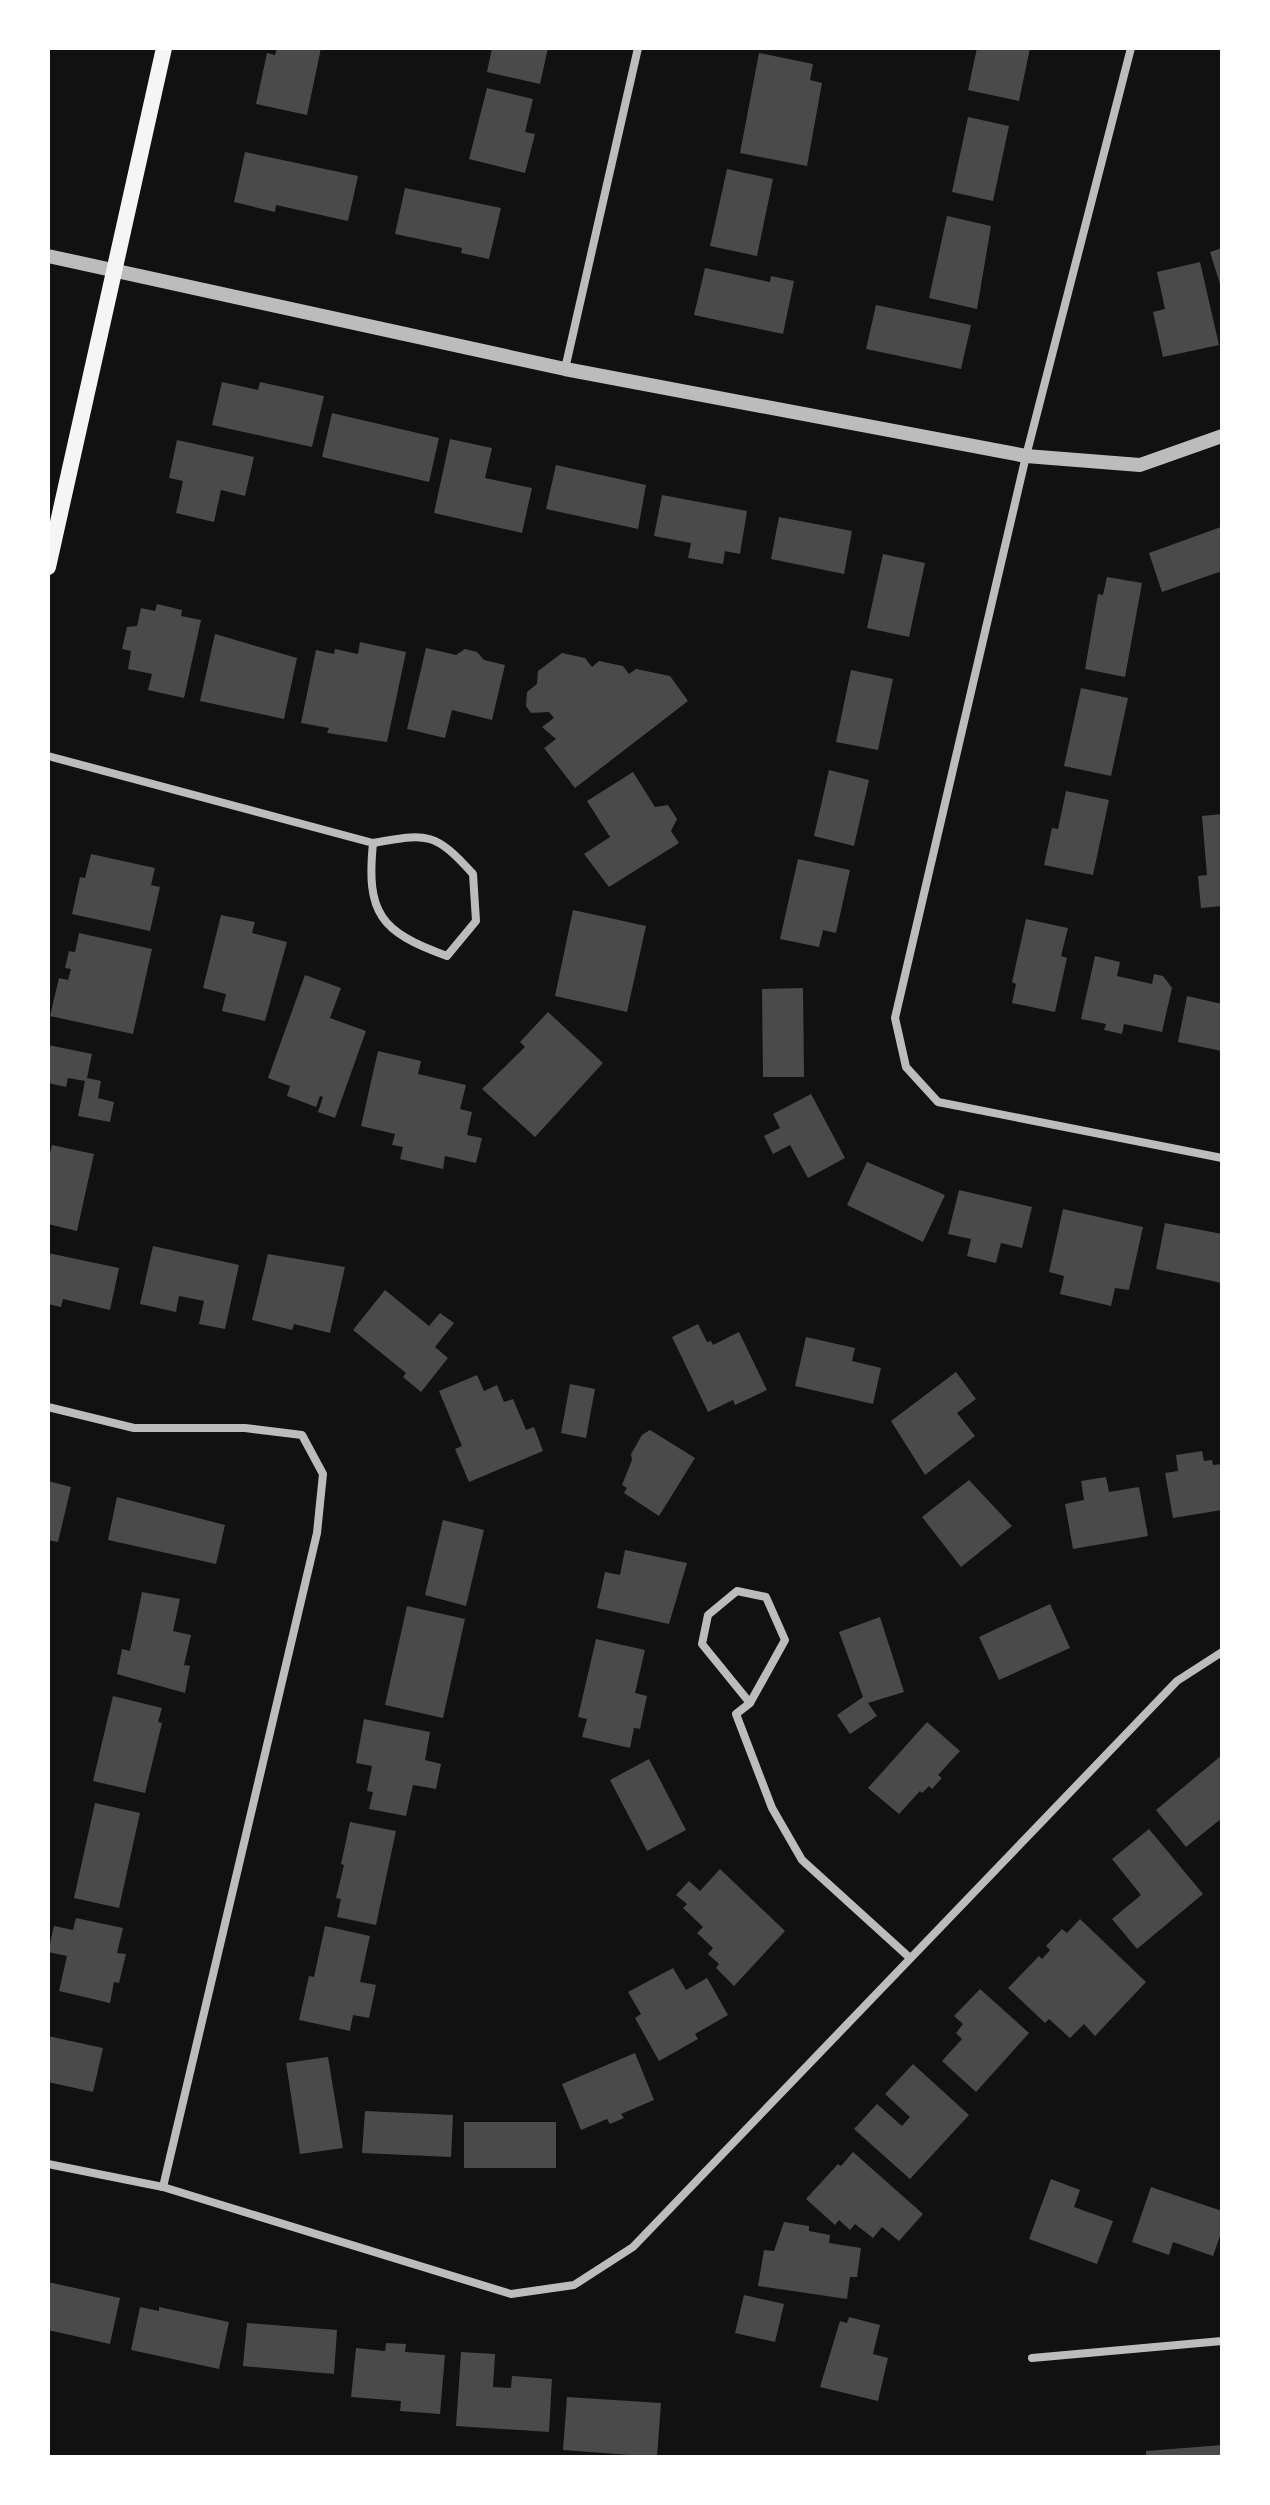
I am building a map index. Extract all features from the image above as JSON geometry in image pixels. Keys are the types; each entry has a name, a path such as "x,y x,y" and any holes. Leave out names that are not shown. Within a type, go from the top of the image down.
{"main road":[{"path":"48,567 164,48"}],"street":[{"path":"565,369 638,48"},
{"path":"1131,48 1026,456 895,1018 906,1067 938,1102 1222,1158"},
{"path":"48,256 565,369 1026,456 1140,465 1222,436"},
{"path":"48,756 373,843 416,835 446,844 473,874 476,921 447,956 410,943 385,923 369,886 373,843"},
{"path":"48,1407 134,1428 245,1428 302,1435 323,1474 317,1533 163,2187"},
{"path":"750,1703 702,1644 708,1615 737,1591 766,1597 785,1640 750,1703 736,1714 772,1808 802,1860 910,1958"},
{"path":"48,2164 163,2187 511,2294 574,2285 633,2247 1177,1681 1222,1652"},
{"path":"1032,2358 1222,2341"}],"building":[{"path":"277,48 321,48 307,115 256,104 267,53 275,55"},
{"path":"492,48 548,48 540,84 487,72"},
{"path":"977,48 1030,48 1019,101 968,90"},
{"path":"759,53 813,64 810,80 822,83 807,166 740,153"},
{"path":"487,88 533,99 525,132 535,134 525,173 469,159"},
{"path":"968,117 1009,126 993,201 952,192"},
{"path":"245,152 358,176 348,221 276,205 275,212 234,202"},
{"path":"727,169 773,179 757,256 710,246"},
{"path":"405,188 501,208 489,259 461,253 462,248 395,234"},
{"path":"947,216 991,226 977,309 929,298"},
{"path":"1222,248 1222,287 1221,287 1210,252"},
{"path":"1200,262 1219,345 1163,357 1153,312 1165,309 1157,272"},
{"path":"705,268 770,282 771,276 794,281 783,334 694,315"},
{"path":"876,305 971,325 961,369 866,349"},
{"path":"222,382 258,390 260,382 324,396 312,447 212,425"},
{"path":"332,413 439,438 429,482 322,457"},
{"path":"450,439 492,448 485,478 532,488 522,533 434,513"},
{"path":"177,440 254,457 245,496 221,490 214,522 176,513 183,481 169,478"},
{"path":"556,465 646,485 638,529 546,509"},
{"path":"662,495 747,511 740,554 725,551 723,564 688,558 691,543 654,536"},
{"path":"779,517 852,531 844,574 771,559"},
{"path":"1221,527 1222,571 1162,592 1149,553"},
{"path":"883,554 925,563 909,637 867,628"},
{"path":"1107,577 1142,583 1125,677 1085,669 1098,594 1103,595"},
{"path":"157,604 182,610 181,616 201,620 184,698 148,690 152,674 128,669 131,651 122,649 127,627 137,626 141,608 155,611"},
{"path":"215,634 297,658 284,719 200,701"},
{"path":"360,642 406,652 387,742 327,733 329,728 301,723 316,650 334,654 335,649 358,654"},
{"path":"426,648 456,655 465,649 477,652 484,660 505,665 492,720 452,710 445,738 407,729"},
{"path":"562,653 585,658 592,667 599,661 623,666 629,674 636,669 670,676 688,701 575,788 544,748 556,739 542,727 554,718 549,712 531,713 526,706 527,692 537,684 538,671"},
{"path":"851,670 893,679 878,750 836,742"},
{"path":"1081,688 1128,698 1111,776 1064,766"},
{"path":"829,770 869,780 854,846 814,836"},
{"path":"633,772 655,807 668,805 677,819 671,831 679,843 609,887 584,854 610,837 587,801"},
{"path":"1066,791 1109,800 1093,875 1044,865 1052,828 1058,829"},
{"path":"1222,814 1222,906 1201,908 1198,876 1207,875 1202,816"},
{"path":"91,854 155,868 151,885 160,887 150,931 72,914 80,877 85,878"},
{"path":"798,859 850,870 836,933 823,930 819,947 780,939"},
{"path":"573,910 646,926 627,1012 555,996"},
{"path":"221,915 255,922 252,933 287,942 265,1021 222,1011 226,994 203,988"},
{"path":"1026,919 1068,928 1061,956 1067,958 1055,1012 1012,1003 1016,984 1012,982"},
{"path":"79,933 152,949 133,1034 50,1016 59,978 68,980 71,969 65,968 69,951 75,952"},
{"path":"1095,956 1120,962 1117,976 1152,984 1154,974 1163,976 1172,988 1162,1032 1124,1024 1122,1034 1104,1030 1106,1024 1081,1019"},
{"path":"305,975 341,988 330,1018 366,1031 335,1118 318,1112 323,1097 320,1096 316,1107 287,1096 290,1086 268,1078"},
{"path":"803,988 804,1077 763,1077 762,989"},
{"path":"1187,996 1222,1004 1222,1051 1178,1042"},
{"path":"548,1012 603,1063 535,1137 482,1089 525,1047 520,1042"},
{"path":"48,1045 92,1054 87,1078 101,1081 98,1098 114,1102 110,1122 78,1116 85,1081 68,1078 66,1087 48,1083"},
{"path":"378,1051 421,1061 418,1074 466,1085 460,1109 472,1112 467,1135 482,1138 476,1163 445,1156 443,1169 400,1159 403,1147 392,1145 395,1134 361,1126"},
{"path":"811,1094 845,1158 808,1178 790,1145 773,1154 764,1136 780,1128 773,1114"},
{"path":"52,1145 94,1154 77,1231 48,1224 48,1160"},
{"path":"867,1162 945,1195 923,1242 847,1205"},
{"path":"959,1190 1032,1207 1022,1248 1001,1243 996,1263 967,1256 971,1239 948,1234"},
{"path":"1063,1209 1143,1227 1129,1290 1115,1288 1111,1306 1060,1294 1064,1276 1049,1272"},
{"path":"1165,1223 1222,1234 1222,1283 1156,1269"},
{"path":"153,1246 239,1265 225,1329 199,1324 204,1301 179,1296 176,1312 140,1304"},
{"path":"48,1253 119,1268 110,1310 63,1299 61,1307 48,1304"},
{"path":"268,1254 345,1267 330,1333 294,1324 292,1330 252,1320"},
{"path":"385,1290 429,1326 440,1313 454,1323 435,1347 448,1358 421,1392 403,1377 406,1373 353,1330"},
{"path":"698,1324 707,1342 711,1341 713,1345 739,1332 767,1390 735,1405 733,1400 708,1412 672,1337"},
{"path":"806,1337 855,1348 852,1361 881,1368 873,1404 795,1386"},
{"path":"956,1372 976,1399 957,1413 975,1436 925,1475 891,1421"},
{"path":"477,1375 484,1391 497,1385 504,1402 513,1399 526,1430 534,1427 543,1451 469,1482 455,1449 462,1446 439,1391"},
{"path":"570,1384 595,1389 586,1438 561,1433"},
{"path":"650,1430 695,1458 659,1516 624,1493 627,1488 622,1485 632,1460 631,1454 642,1435"},
{"path":"1202,1451 1204,1461 1212,1460 1213,1465 1222,1464 1222,1510 1173,1518 1165,1473 1178,1471 1176,1455"},
{"path":"1106,1477 1109,1492 1139,1487 1148,1536 1073,1549 1065,1504 1084,1500 1081,1481"},
{"path":"969,1480 1012,1526 961,1567 922,1517"},
{"path":"48,1481 71,1487 58,1542 48,1540"},
{"path":"117,1497 225,1525 216,1564 108,1540"},
{"path":"443,1520 484,1530 466,1606 425,1595"},
{"path":"625,1550 687,1563 669,1624 597,1608 605,1572 620,1575"},
{"path":"142,1592 180,1599 173,1631 191,1635 184,1665 190,1666 185,1693 117,1674 122,1649 130,1651"},
{"path":"1050,1604 1070,1648 999,1680 979,1637"},
{"path":"407,1606 465,1619 443,1718 385,1705"},
{"path":"880,1617 904,1692 868,1703 877,1716 850,1734 837,1715 863,1697 839,1632"},
{"path":"596,1639 645,1650 635,1693 647,1696 640,1729 634,1728 630,1748 582,1737 587,1719 578,1717"},
{"path":"113,1696 162,1708 158,1722 162,1723 145,1793 93,1781"},
{"path":"364,1719 430,1732 425,1760 441,1764 436,1789 413,1785 406,1816 369,1809 373,1792 367,1791 372,1766 356,1763"},
{"path":"927,1722 960,1751 938,1775 942,1778 932,1789 929,1786 922,1793 920,1791 899,1814 868,1788"},
{"path":"1222,1755 1222,1818 1186,1847 1156,1810"},
{"path":"649,1759 686,1830 647,1851 610,1780"},
{"path":"95,1803 140,1813 119,1908 74,1898"},
{"path":"350,1822 396,1831 376,1925 337,1917 341,1899 336,1898"},
{"path":"1149,1829 1203,1894 1137,1949 1112,1919 1141,1895 1112,1859"},
{"path":"720,1869 785,1931 734,1986 716,1968 719,1964 708,1954 713,1948 697,1933 703,1927 683,1908 687,1904 676,1895 689,1881 700,1891"},
{"path":"76,1918 123,1928 117,1953 126,1954 119,1983 114,1982 110,2003 59,1991 67,1956 48,1952 54,1926 73,1930"},
{"path":"1080,1919 1146,1982 1095,2036 1084,2024 1070,2038 1049,2019 1045,2023 1008,1988 1039,1956 1042,1959 1050,1950 1046,1946 1062,1929 1067,1933"},
{"path":"325,1926 370,1936 360,1982 376,1985 369,2018 353,2015 350,2031 299,2020 309,1976 314,1977"},
{"path":"673,1968 686,1990 707,1978 728,2015 695,2034 698,2039 659,2061 635,2018 641,2014 628,1992"},
{"path":"980,1989 1029,2033 976,2092 942,2061 962,2039 956,2033 963,2024 954,2016"},
{"path":"48,2036 103,2048 93,2092 48,2082"},
{"path":"635,2053 654,2100 621,2114 624,2118 610,2124 607,2119 581,2130 562,2084"},
{"path":"328,2057 343,2148 300,2154 286,2063"},
{"path":"913,2064 969,2115 910,2179 854,2129 877,2104 902,2126 910,2117 885,2094"},
{"path":"365,2111 453,2115 451,2157 362,2153"},
{"path":"464,2122 556,2122 556,2168 464,2168"},
{"path":"853,2152 923,2214 899,2241 882,2227 873,2238 855,2224 850,2230 839,2220 835,2225 806,2199"},
{"path":"1051,2179 1080,2190 1074,2207 1113,2221 1097,2264 1029,2239"},
{"path":"1151,2187 1222,2211 1222,2230 1213,2256 1173,2242 1169,2255 1132,2242"},
{"path":"784,2222 809,2226 809,2231 830,2235 829,2243 861,2248 857,2277 850,2277 847,2299 758,2286 764,2250 774,2251"},
{"path":"48,2282 120,2298 110,2344 48,2330"},
{"path":"744,2295 784,2304 775,2342 735,2333"},
{"path":"140,2307 159,2311 159,2307 229,2322 219,2369 131,2350"},
{"path":"849,2317 880,2325 873,2354 888,2358 878,2401 820,2387 840,2321 847,2323"},
{"path":"247,2323 337,2330 334,2374 243,2366"},
{"path":"386,2343 406,2344 405,2352 445,2355 440,2414 400,2411 401,2401 351,2397 356,2348 385,2351"},
{"path":"461,2352 495,2354 493,2387 511,2388 512,2376 552,2379 549,2432 456,2426"},
{"path":"567,2397 661,2403 657,2457 563,2450"},
{"path":"1222,2445 1222,2457 1146,2457 1146,2451"}]}
